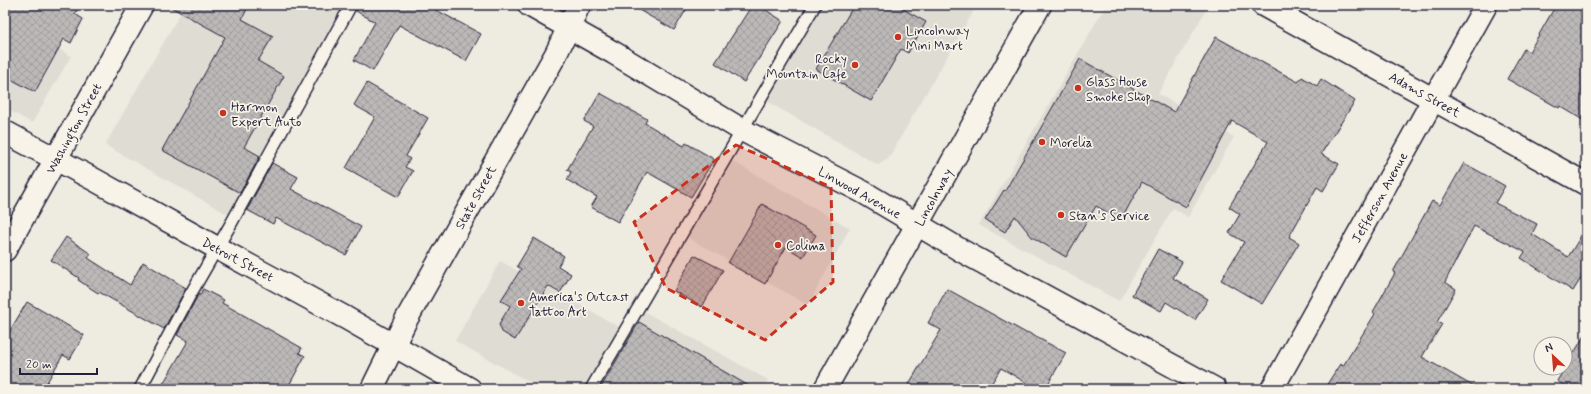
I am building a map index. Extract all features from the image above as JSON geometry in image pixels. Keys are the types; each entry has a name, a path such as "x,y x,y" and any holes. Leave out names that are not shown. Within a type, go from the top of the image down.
{"street":[{"name":"Washington Street","path":"5,250 142,5"},
{"name":"Linwood Avenue","path":"528,5 614,53 742,130 863,192 962,251 1215,389"},
{"name":"State Street","path":"372,389 406,320 556,54 579,5"},
{"name":"Lincolnway","path":"825,389 1040,5"},
{"name":"Adams Street","path":"1263,5 1586,184"},
{"name":"Jefferson Avenue","path":"1272,389 1486,5"},
{"name":"Detroit Street","path":"5,132 346,318 470,389"}],"lane":[{"path":"140,389 190,295 351,5"},
{"path":"591,389 815,5"}],"highlighted area":[{"path":"736,145 831,187 833,282 765,340 666,288 634,222"}],"shaded area":[{"path":"185,5 347,5 229,215 105,145"},
{"path":"817,5 977,5 888,159 878,165 763,99"},
{"path":"1106,5 1197,5 1206,10 1158,94 1234,137 1188,217 1173,208 1119,301 979,225"},
{"path":"5,18 71,56 32,123 5,108"},
{"path":"5,154 12,158 5,172"},
{"path":"723,156 850,228 808,305 679,233"},
{"path":"500,261 623,329 636,307 768,380 763,389 542,389 455,341"}],"building":[{"path":"5,5 80,5 75,14 83,19 71,43 64,39 35,92 5,76"},
{"name":"Harmon Expert Auto","path":"167,5 249,5 242,19 273,36 258,61 284,76 244,147 260,156 240,193 162,150 225,37"},
{"path":"358,5 427,5 481,34 466,61 399,25 373,71 354,60 375,22 356,11"},
{"path":"630,5 689,5 674,30"},
{"path":"752,5 758,5 783,21 744,82 715,63"},
{"path":"854,5 896,5 926,22 908,53 901,49 871,101 816,69"},
{"path":"1556,5 1586,5 1586,122 1560,106 1559,108 1507,79 1524,49 1529,52"},
{"path":"1216,37 1298,82 1302,77 1317,86 1321,79 1355,101 1321,154 1339,164 1323,191 1317,187 1289,237 1299,243 1262,304 1221,280 1244,242 1229,233 1240,214 1229,207 1268,142 1232,121 1186,207 1142,182 1121,220 1096,206 1066,257 1032,237 1015,216 1005,232 985,220 1004,190 1005,191 1080,59 1174,112"},
{"path":"367,83 428,118 406,156 410,159 405,167 413,171 398,197 346,168 375,117 354,105"},
{"path":"600,93 647,119 645,123 684,146 686,143 714,159 691,197 647,172 618,222 591,207 597,197 567,180 571,172 567,170 593,126 584,121"},
{"path":"272,163 298,177 291,189 361,227 346,255 276,218 273,224 247,210"},
{"path":"1464,163 1505,186 1495,203 1537,224 1532,234 1568,257 1586,228 1586,270 1573,291 1521,258 1525,252 1474,226 1445,282 1456,289 1437,322 1442,324 1422,357 1478,389 1324,389 1340,364 1343,366 1375,314 1373,312 1395,273 1393,272 1432,201 1440,205"},
{"name":"Colima","path":"762,204 816,235 803,257 786,247 765,284 728,263"},
{"path":"66,237 91,254 88,258 130,285 143,262 186,288 164,329 99,292 98,293 78,280 79,278 51,260"},
{"path":"534,238 564,256 558,266 571,274 560,293 548,286 515,340 502,332 499,324 510,306 501,300 521,269 517,266"},
{"path":"1158,249 1182,262 1173,278 1208,299 1195,320 1166,302 1161,311 1132,295"},
{"path":"694,255 723,270 702,307 674,291"},
{"path":"203,289 224,300 222,303 302,348 299,353 305,356 287,389 160,389 188,341 177,335 198,295 200,295"},
{"path":"947,289 1026,333 1027,332 1066,353 1045,389 1037,389 1001,368 988,389 906,389 941,330 928,323"},
{"path":"27,302 84,335 70,359 63,355 43,389 5,389 5,339"},
{"path":"639,322 754,389 600,389"},
{"path":"1586,333 1586,389 1570,389 1557,381 1560,376 1573,376 1573,355"}],"place":[{"name":"Lincolnway Mini Mart","path":"898,37"},
{"name":"Rocky Mountain Cafe","path":"855,65"},
{"name":"Glass House Smoke Shop","path":"1078,88"},
{"name":"Harmon Expert Auto","path":"223,113"},
{"name":"Morelia","path":"1042,142"},
{"name":"Stan's Service","path":"1061,215"},
{"name":"Colima","path":"778,245"},
{"name":"America's Outcast Tattoo Art","path":"521,303"}]}
